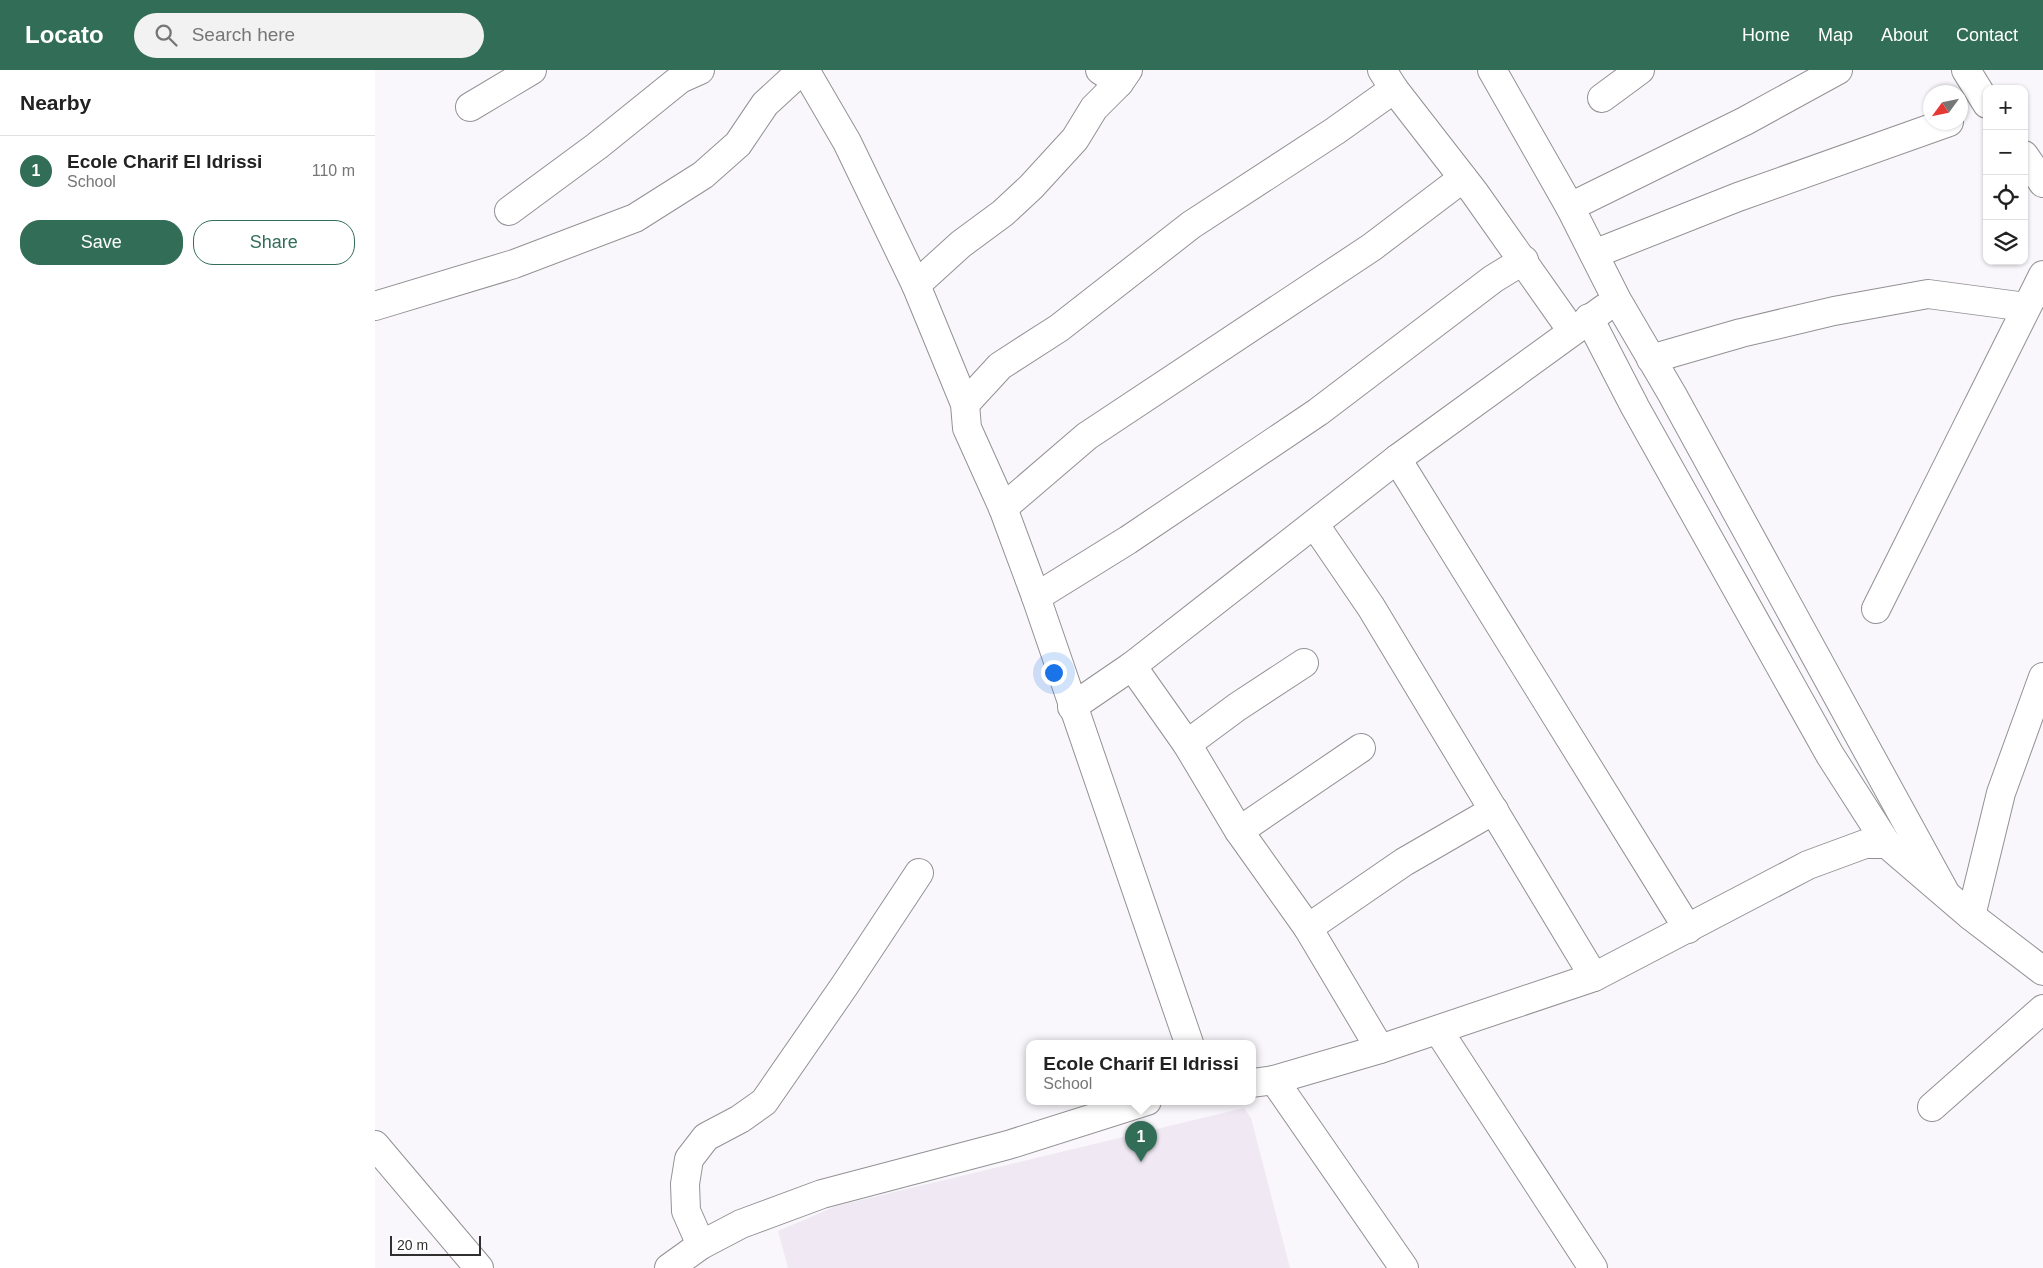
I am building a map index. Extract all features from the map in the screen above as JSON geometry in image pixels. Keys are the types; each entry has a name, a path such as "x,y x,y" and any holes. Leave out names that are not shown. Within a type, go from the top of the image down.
{"street":[{"path":"470,108 532,70"},
{"path":"509,211 597,146 680,79 700,70"},
{"path":"375,306 514,264 635,218 703,176 738,144 765,104 804,70 847,142 916,285 965,404 967,428 1003,508 1036,597 1072,707 1188,1040"},
{"path":"1492,70 1571,207 1617,300 1946,894"},
{"path":"1602,98 1640,70"},
{"path":"1571,207 1745,121 1838,70"},
{"path":"1966,70 1983,98"},
{"path":"916,285 961,244 1003,213 1031,187 1075,139 1116,74"},
{"path":"965,404 1000,366 1059,328 1191,225 1335,132 1388,79 1524,260 1581,324 1635,408 1830,755 1887,844 1971,916 2043,971"},
{"path":"1968,116 1983,110"},
{"path":"1594,254 1738,197 1926,130"},
{"path":"2028,161 2043,183"},
{"path":"1003,508 1087,436 1372,247 1463,178"},
{"path":"1036,597 1128,540 1318,412 1493,279 1524,260"},
{"path":"1876,609 2043,275"},
{"path":"1651,359 1741,333 1834,311 1928,294 2026,308"},
{"path":"1072,707 1131,666 1315,525 1397,459 1581,324 1617,300"},
{"path":"1397,459 1688,929"},
{"path":"1315,525 1371,607 1594,977"},
{"path":"1187,744 1237,707 1304,663"},
{"path":"1131,666 1187,744 1239,830 1308,928 1380,1049"},
{"path":"1971,916 2001,793 2043,677"},
{"path":"1239,830 1361,748"},
{"path":"1308,928 1404,862 1494,810"},
{"path":"1404,1268 1263,1081 1380,1049 1594,977 1808,865 1865,844 1887,844"},
{"path":"701,1246 686,1211 685,1184 689,1159 706,1137 740,1119 764,1102 919,873"},
{"path":"1932,1107 2043,1009"},
{"path":"1438,1030 1593,1268"},
{"path":"669,1268 701,1246 741,1224 823,1194 1009,1146 1135,1105"},
{"path":"375,1145 479,1268"}],"shaded area":[{"path":"1244,1108 1251,1118 1290,1268 788,1268 778,1231 836,1206"}],"place":[{"name":"Ecole Charif El Idrissi","path":"1141,1162"}]}
